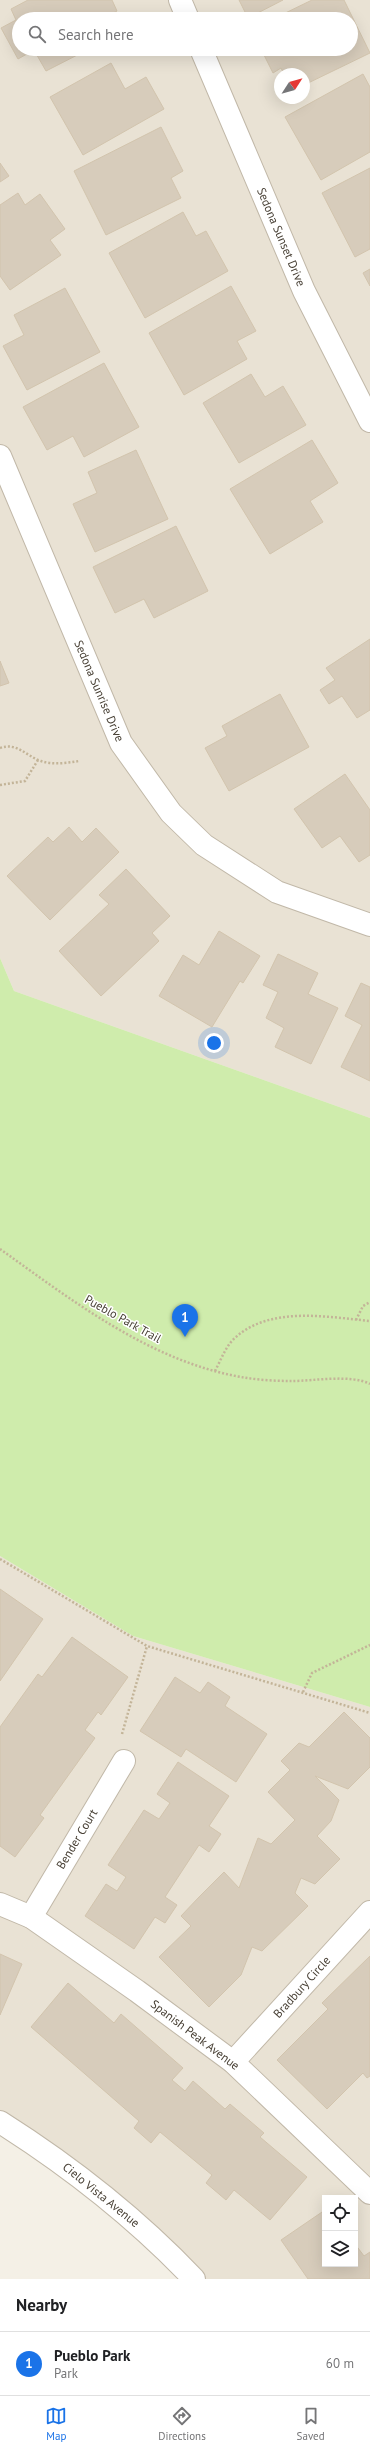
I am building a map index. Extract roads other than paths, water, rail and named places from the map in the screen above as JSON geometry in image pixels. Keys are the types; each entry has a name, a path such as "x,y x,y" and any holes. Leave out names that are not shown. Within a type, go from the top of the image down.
{"street":[{"path":"180,0 185,12"},
{"name":"Sedona Sunset Drive","path":"204,56 304,291 370,421"},
{"name":"Sedona Sunrise Drive","path":"0,456 121,743 171,813 204,845 277,892 370,924"},
{"name":"Bender Court","path":"30,1917 124,1761"},
{"name":"Spanish Peak Avenue","path":"0,1904 30,1917 136,1991 233,2062 370,2193"},
{"name":"Bradbury Circle","path":"233,2062 370,1912"},
{"name":"Cielo Vista Avenue","path":"0,2122 43,2150 103,2194 169,2252 194,2279"}],"place":[{"name":"Pueblo Park","path":"185,1337"}]}
